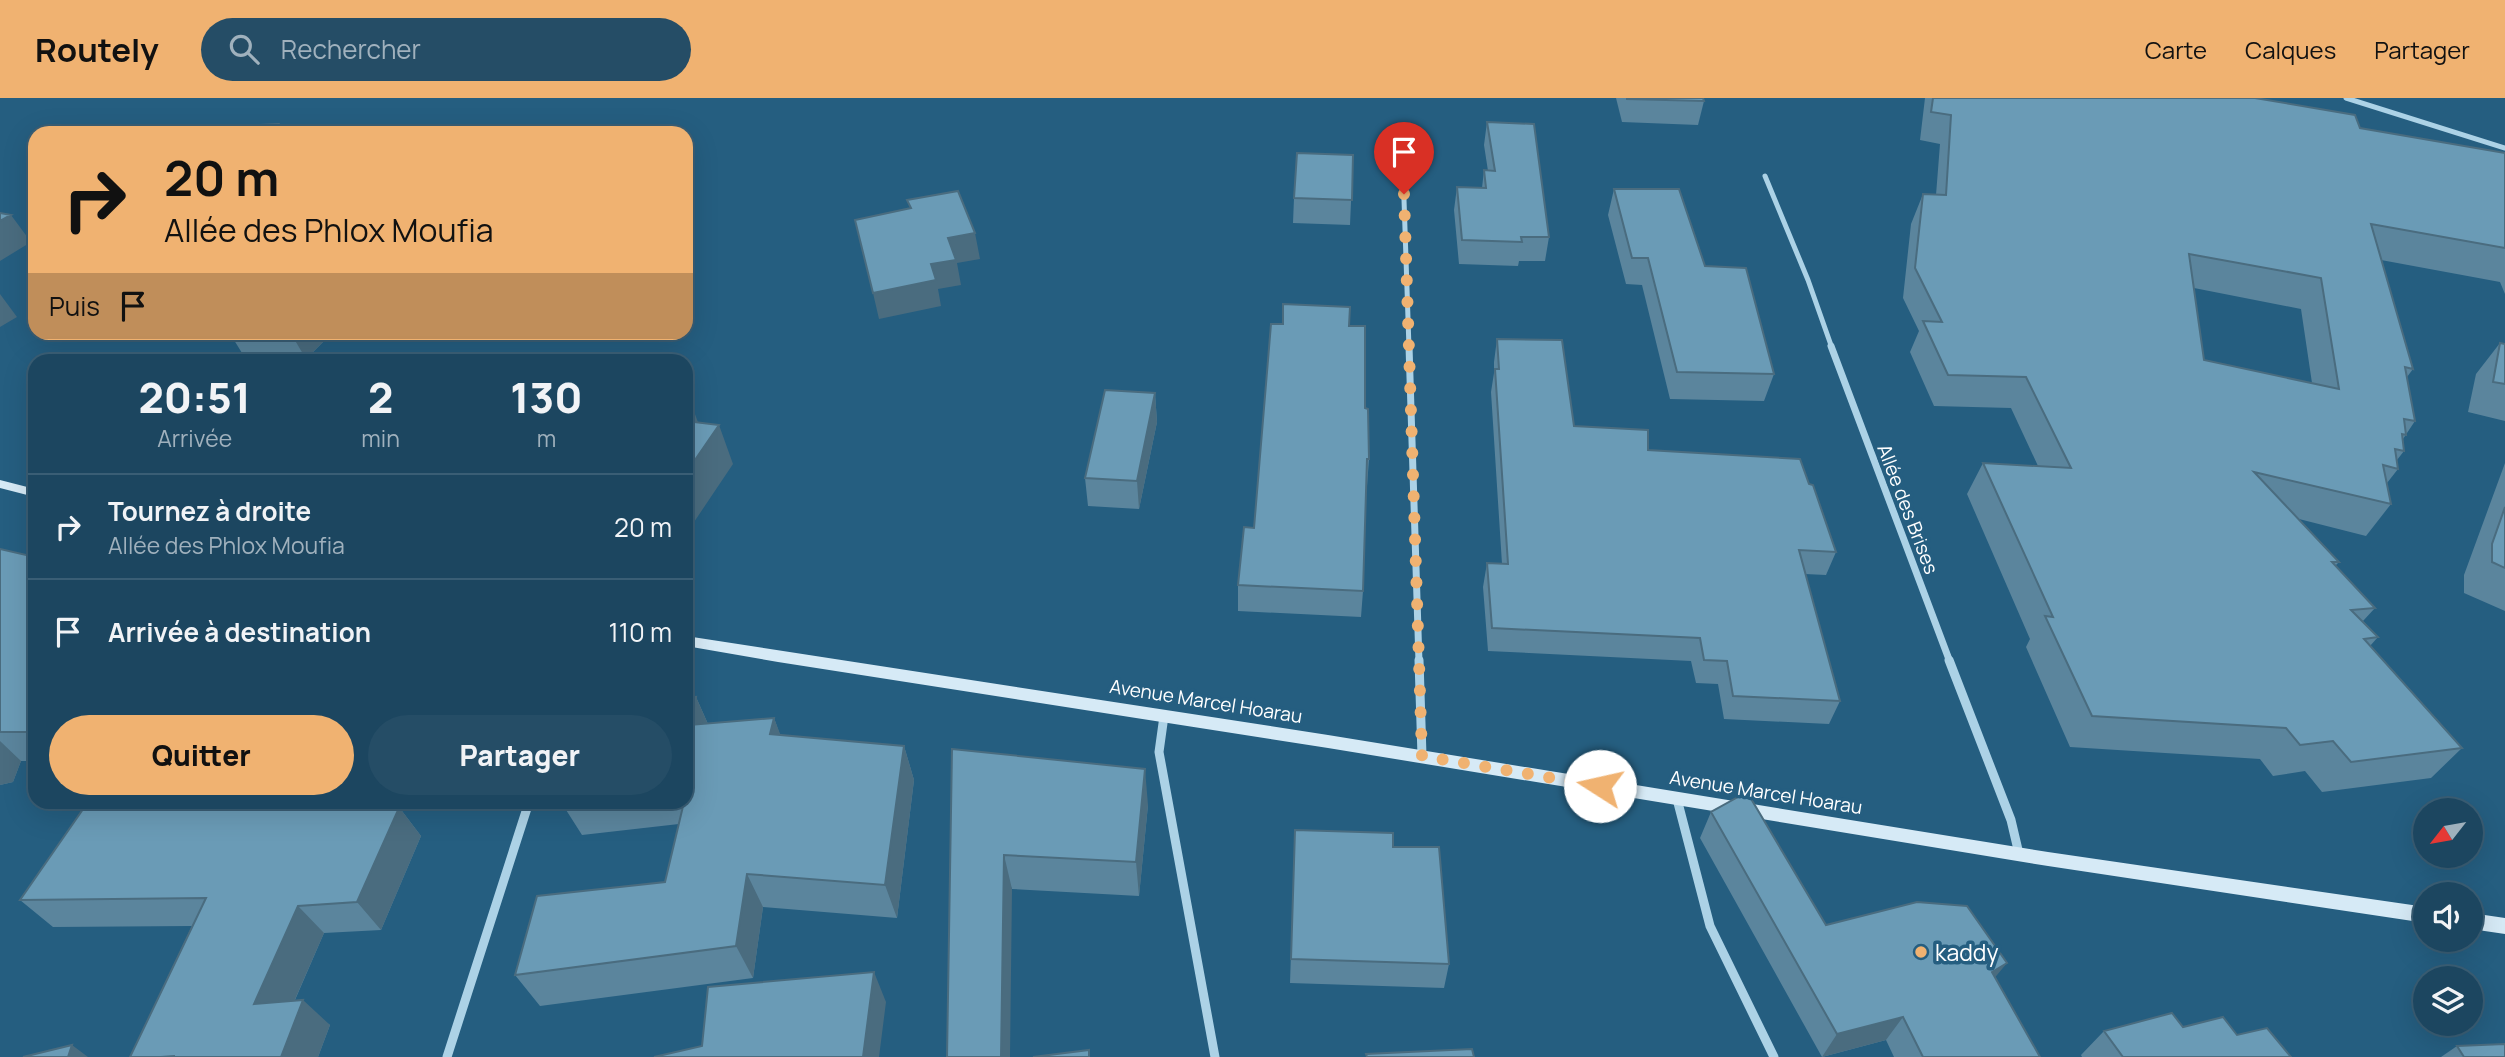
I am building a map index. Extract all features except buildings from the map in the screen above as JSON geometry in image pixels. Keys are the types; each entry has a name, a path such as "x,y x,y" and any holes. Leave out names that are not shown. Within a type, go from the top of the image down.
{"main road":[{"path":"0,484 28,491"},
{"name":"Avenue Marcel Hoarau","path":"693,642 892,676 1422,756 2020,854 2413,913"},
{"path":"2483,923 2505,926"}],"street":[{"path":"2346,98 2505,148"},
{"path":"1402,140 1422,756"},
{"name":"Allée des Brises","path":"1765,176 1808,280 1866,444 2011,820 2020,854"},
{"path":"1164,715 1159,752 1214,1057"},
{"path":"1677,799 1710,926 1774,1057"},
{"path":"447,1057 527,809"}],"place":[{"name":"kaddy","path":"1921,952"}],"route":[{"path":"1404,194 1422,756 1600,786"}]}
